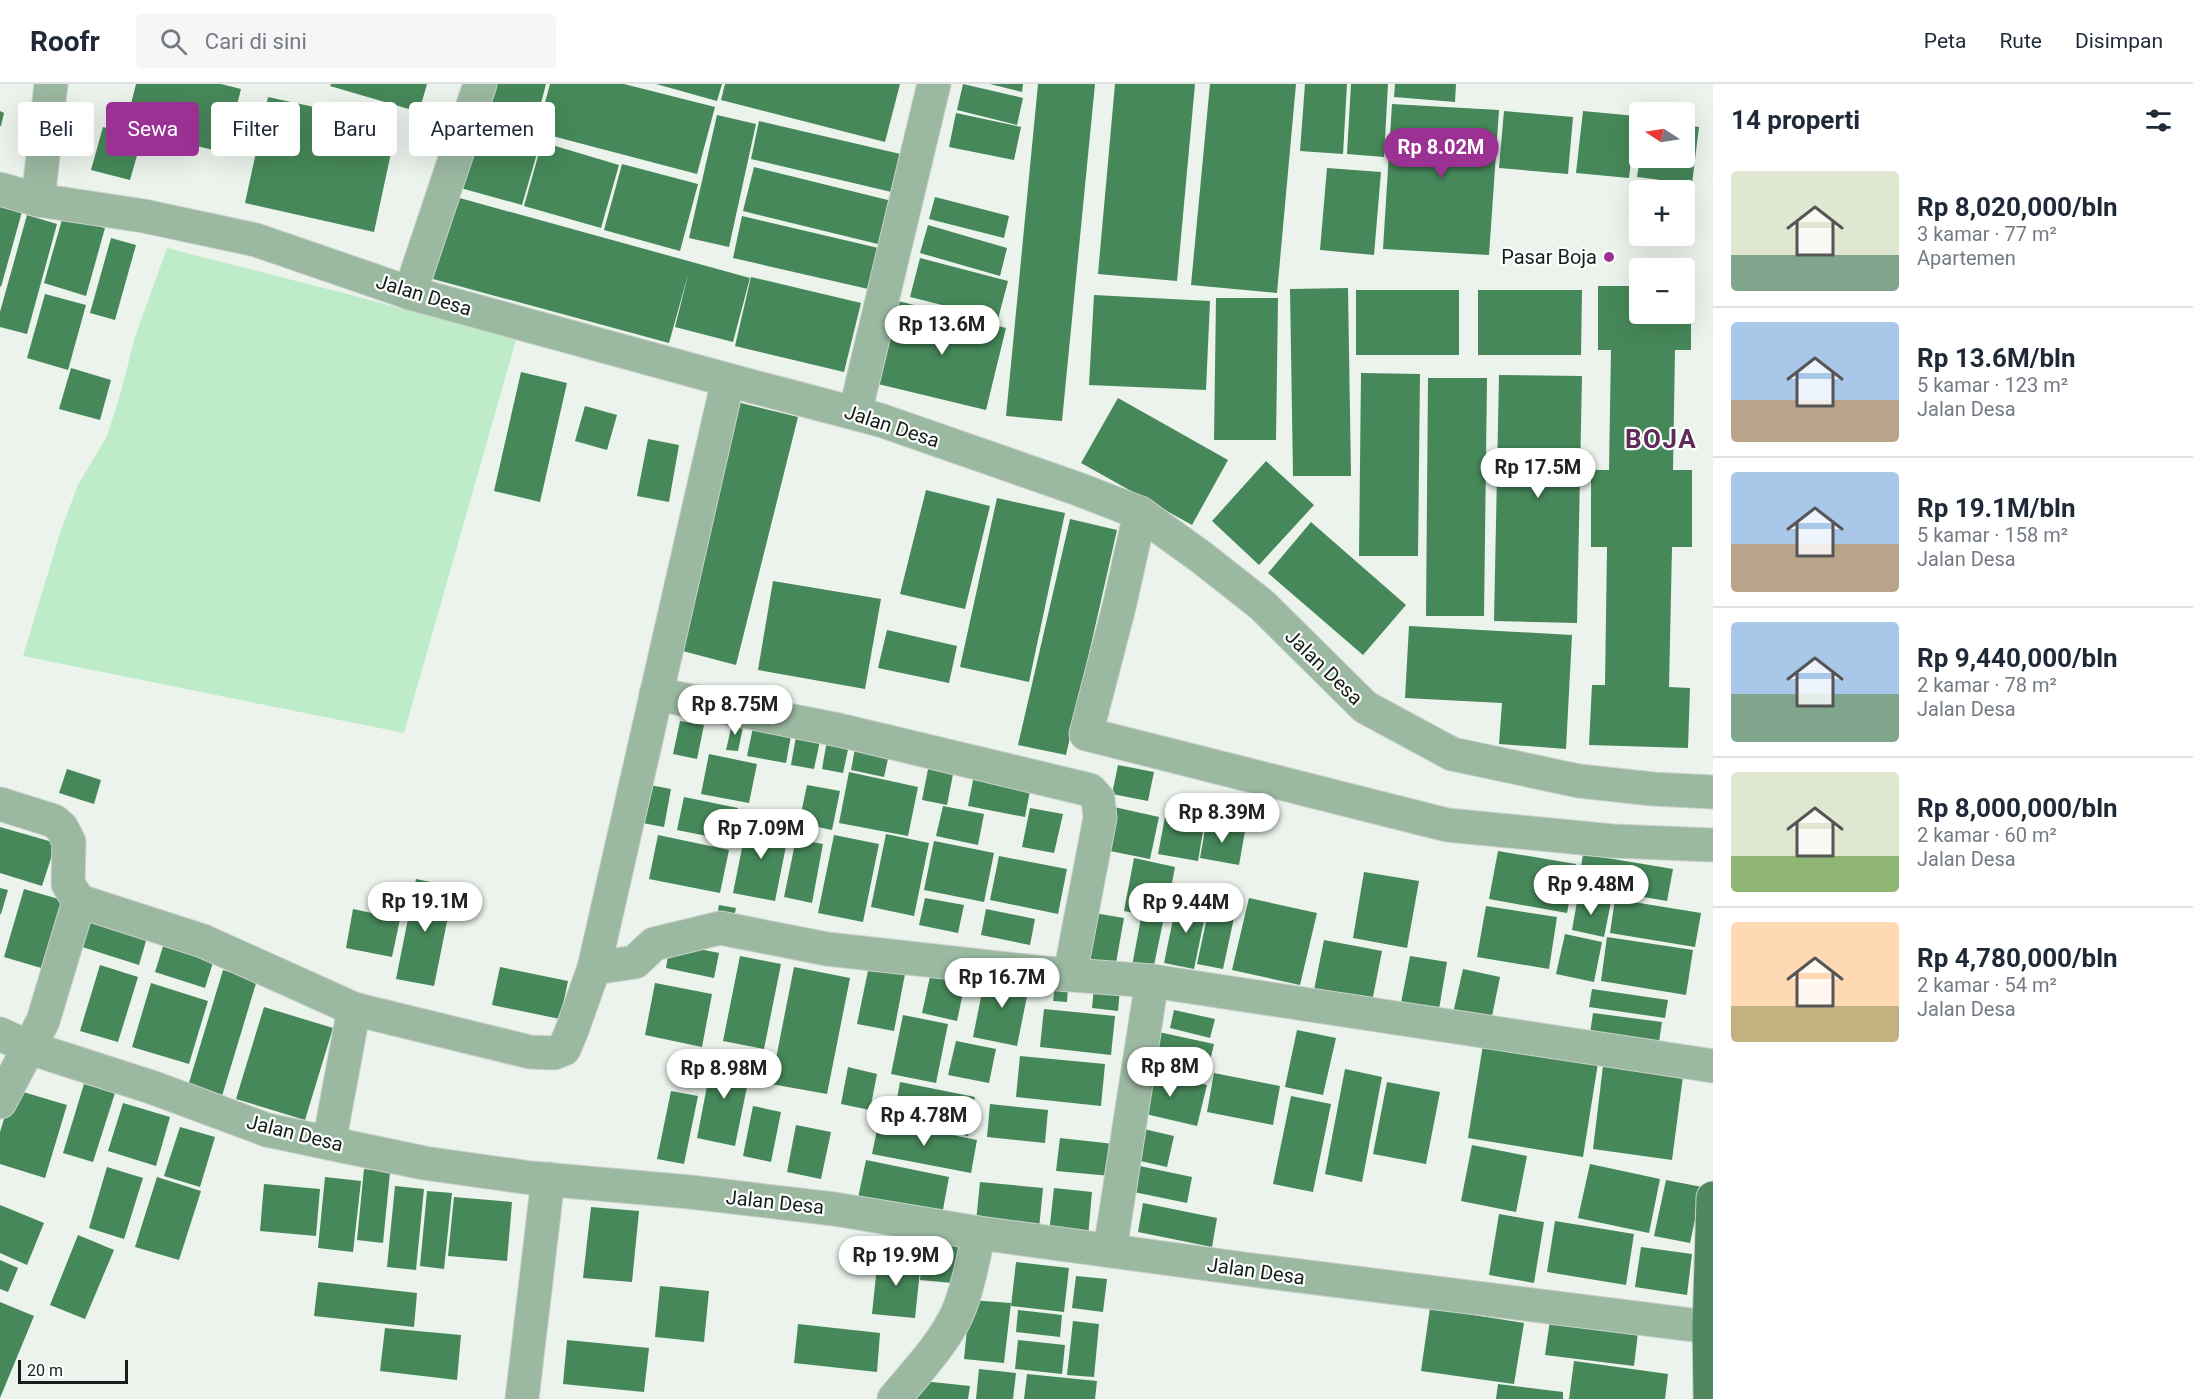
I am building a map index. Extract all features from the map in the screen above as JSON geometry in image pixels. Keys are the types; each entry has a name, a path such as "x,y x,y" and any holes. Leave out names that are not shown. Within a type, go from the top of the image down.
{"main road":[{"path":"1710,1399 1713,1198"}],"street":[{"path":"39,200 51,84"},
{"path":"410,293 480,84"},
{"path":"855,413 934,84"},
{"name":"Jalan Desa","path":"0,189 39,200 144,216 256,240 410,293 880,420 1140,513 1201,556 1262,605 1365,707 1452,754 1579,781 1653,789 1713,792"},
{"path":"0,804 54,821 62,828 69,842 68,884 79,901 203,941 354,1009 530,1052 554,1053 564,1049 594,968 728,380"},
{"path":"1140,513 1119,607 1086,734 1447,825 1603,841 1713,845"},
{"path":"656,694 839,730 1090,790 1098,799 1100,818 1070,974"},
{"path":"0,1102 43,1021 79,901"},
{"path":"594,968 635,963 654,944 720,928 827,949 1152,981 1713,1066"},
{"path":"1110,1250 1152,981"},
{"path":"329,1143 354,1009"},
{"name":"Jalan Desa","path":"0,1034 30,1048 154,1088 267,1130 424,1162 548,1179 834,1209 979,1233 1360,1285 1711,1313"},
{"path":"522,1399 548,1179"},
{"path":"894,1399 941,1341 957,1313 979,1233"}],"green space":[{"path":"167,248 516,340 404,733 23,656 60,533 78,485 107,436 135,337"}],"building":[{"path":"136,84 221,84 241,89 238,102 211,102 211,150 199,146 199,102 132,102"},
{"path":"331,84 427,84 422,102 409,102 409,109 397,106 397,102 385,102 330,86"},
{"path":"495,84 546,84 541,102 490,102"},
{"path":"550,84 624,84 715,107 697,174 555,137 555,102 545,102"},
{"path":"656,84 722,84 717,101"},
{"path":"725,84 900,84 885,142 721,100"},
{"path":"963,84 1023,98 1017,125 957,110"},
{"path":"990,84 1023,84 1022,92"},
{"path":"1038,84 1095,84 1062,421 1006,416"},
{"path":"1115,84 1195,84 1177,281 1098,274"},
{"path":"1210,84 1296,84 1277,293 1191,285"},
{"path":"1305,84 1347,84 1343,154 1300,151"},
{"path":"1351,84 1388,84 1384,157 1347,154"},
{"path":"1395,84 1456,84 1455,102 1394,97"},
{"path":"268,97 291,102 267,102"},
{"path":"300,104 312,107 312,156 390,156 374,232 245,203 255,156 300,156"},
{"path":"1392,104 1499,110 1489,255 1383,249"},
{"path":"0,111 4,113 1,126 0,126"},
{"path":"1504,111 1573,117 1568,174 1499,168"},
{"path":"1583,111 1629,115 1629,178 1576,173"},
{"path":"956,113 1021,127 1014,160 949,147"},
{"path":"717,115 756,124 729,247 689,238"},
{"path":"759,121 909,156 900,194 751,159"},
{"path":"1695,126 1699,127 1695,160"},
{"path":"103,127 106,128 106,156 137,156 130,180 91,170"},
{"path":"555,146 619,165 601,228 524,206 538,156 555,156"},
{"path":"466,156 536,156 522,205 457,187"},
{"path":"622,164 698,184 680,251 604,230"},
{"path":"754,167 900,203 890,247 743,211"},
{"path":"1327,168 1381,172 1374,255 1320,250"},
{"path":"1638,168 1694,168 1692,180 1637,177"},
{"path":"456,197 750,278 733,342 675,327 689,271 669,343 433,279"},
{"path":"935,197 1009,216 1004,238 929,219"},
{"path":"0,201 23,208 1,287 0,286"},
{"path":"27,215 57,224 27,334 0,327 0,312"},
{"path":"63,216 105,228 86,296 44,283"},
{"path":"742,216 887,250 877,291 733,258"},
{"path":"928,225 1007,248 1000,276 920,253"},
{"path":"111,238 136,245 115,320 90,313"},
{"path":"920,258 1008,281 998,319 910,297"},
{"path":"751,277 861,303 844,372 735,346"},
{"path":"1598,286 1629,286 1629,324 1691,324 1691,350 1675,350 1673,470 1692,470 1692,547 1672,547 1669,687 1690,688 1688,748 1589,745 1592,685 1605,685 1607,547 1591,547 1591,470 1609,470 1611,350 1598,350"},
{"path":"1348,288 1351,476 1293,476 1290,289"},
{"path":"1356,290 1459,290 1459,355 1356,355"},
{"path":"1478,290 1582,290 1581,355 1478,355"},
{"path":"45,294 86,305 68,370 27,358"},
{"path":"1094,295 1210,301 1206,390 1089,385"},
{"path":"1216,298 1278,298 1276,440 1214,440"},
{"path":"898,301 1006,328 986,410 878,384"},
{"path":"71,368 111,380 100,420 59,409"},
{"path":"521,372 567,383 540,502 494,491"},
{"path":"1361,373 1420,374 1418,556 1359,556"},
{"path":"1499,375 1582,376 1577,623 1494,621"},
{"path":"1428,378 1487,378 1484,616 1426,616"},
{"path":"1118,398 1228,460 1192,525 1081,463"},
{"path":"737,402 798,417 736,665 675,649"},
{"path":"585,406 617,415 607,450 575,441"},
{"path":"648,439 679,445 669,502 637,496"},
{"path":"1266,461 1314,505 1259,565 1212,521"},
{"path":"926,490 990,506 965,609 900,594"},
{"path":"997,498 1065,513 1029,682 960,667"},
{"path":"1070,519 1117,530 1066,755 1018,745"},
{"path":"1311,522 1406,605 1363,655 1268,573"},
{"path":"773,581 881,599 865,689 758,670"},
{"path":"1409,626 1572,635 1566,749 1499,744 1502,703 1405,698"},
{"path":"887,630 957,646 949,683 878,668"},
{"path":"755,718 793,725 786,763 747,756"},
{"path":"733,720 744,722 738,751 726,750"},
{"path":"680,721 704,725 697,759 673,754"},
{"path":"797,731 821,736 814,769 791,765"},
{"path":"828,735 850,740 843,773 822,769"},
{"path":"857,738 891,745 884,777 851,770"},
{"path":"709,754 757,764 749,803 701,794"},
{"path":"930,759 955,764 947,805 922,800"},
{"path":"1118,765 1154,772 1148,801 1112,794"},
{"path":"67,769 101,780 94,804 59,793"},
{"path":"975,770 1032,780 1025,817 968,806"},
{"path":"849,772 918,787 908,836 839,823"},
{"path":"644,784 671,789 664,827 637,822"},
{"path":"807,785 840,791 832,830 799,823"},
{"path":"684,797 738,808 732,841 677,830"},
{"path":"943,806 984,814 978,845 936,836"},
{"path":"1114,807 1159,817 1150,859 1105,850"},
{"path":"1030,808 1063,814 1054,853 1022,847"},
{"path":"1165,817 1204,825 1198,861 1158,854"},
{"path":"748,818 790,826 775,901 733,893"},
{"path":"1206,824 1245,831 1239,865 1200,858"},
{"path":"0,827 56,843 42,886 0,873"},
{"path":"886,834 929,843 914,916 871,907"},
{"path":"658,835 729,850 720,893 649,879"},
{"path":"834,835 879,844 863,922 818,913"},
{"path":"796,839 823,844 812,903 784,897"},
{"path":"934,841 994,853 984,902 924,890"},
{"path":"1498,851 1576,864 1567,913 1489,899"},
{"path":"1583,854 1673,869 1667,901 1578,886"},
{"path":"999,856 1067,869 1058,914 990,900"},
{"path":"1134,858 1175,867 1165,919 1124,911"},
{"path":"1364,872 1419,881 1407,948 1353,938"},
{"path":"416,879 454,887 434,986 396,979"},
{"path":"0,888 8,890 1,914 0,914"},
{"path":"24,889 69,902 48,970 4,957"},
{"path":"1212,894 1238,899 1223,969 1197,964"},
{"path":"1578,896 1611,902 1604,937 1572,930"},
{"path":"925,898 964,905 958,933 919,925"},
{"path":"1249,898 1317,913 1300,985 1232,970"},
{"path":"1615,899 1701,913 1695,947 1610,933"},
{"path":"1177,900 1207,906 1194,969 1164,963"},
{"path":"719,905 736,908 732,925 716,922"},
{"path":"1486,906 1557,917 1549,969 1477,957"},
{"path":"353,909 400,919 392,957 346,948"},
{"path":"986,909 1035,919 1030,945 981,935"},
{"path":"1094,913 1124,918 1114,974 1083,969"},
{"path":"85,914 148,934 139,965 76,945"},
{"path":"1141,918 1163,922 1153,970 1132,966"},
{"path":"1565,934 1602,942 1594,982 1556,974"},
{"path":"1607,937 1693,950 1686,995 1601,981"},
{"path":"165,940 215,956 205,988 155,972"},
{"path":"1324,940 1382,951 1371,1007 1313,995"},
{"path":"670,943 719,953 714,978 666,968"},
{"path":"740,956 781,964 764,1049 723,1041"},
{"path":"1410,956 1447,962 1438,1015 1400,1008"},
{"path":"100,965 138,977 118,1042 80,1031"},
{"path":"869,966 905,974 894,1031 857,1024"},
{"path":"500,967 568,981 560,1019 492,1005"},
{"path":"794,967 850,978 827,1094 771,1084"},
{"path":"1463,969 1500,977 1490,1026 1452,1018"},
{"path":"223,970 257,980 219,1106 185,1096"},
{"path":"931,972 966,979 957,1021 922,1013"},
{"path":"986,972 1030,981 1017,1046 973,1037"},
{"path":"151,983 208,1001 189,1064 132,1047"},
{"path":"655,983 712,994 702,1047 645,1035"},
{"path":"1055,986 1068,988 1067,1002 1053,1001"},
{"path":"1094,986 1120,989 1118,1011 1092,1008"},
{"path":"1592,989 1668,1000 1665,1018 1589,1007"},
{"path":"264,1007 333,1028 305,1120 236,1099"},
{"path":"1044,1009 1115,1016 1111,1055 1040,1047"},
{"path":"1174,1010 1215,1019 1210,1038 1170,1028"},
{"path":"1593,1013 1662,1022 1658,1049 1589,1040"},
{"path":"903,1015 948,1024 936,1083 891,1074"},
{"path":"1297,1030 1336,1038 1323,1095 1285,1087"},
{"path":"1154,1031 1214,1044 1208,1070 1148,1057"},
{"path":"956,1041 996,1049 989,1083 948,1075"},
{"path":"1483,1045 1598,1063 1583,1157 1468,1138"},
{"path":"713,1055 752,1062 735,1146 697,1138"},
{"path":"1020,1056 1105,1064 1101,1106 1016,1097"},
{"path":"1603,1066 1683,1076 1672,1160 1593,1149"},
{"path":"848,1067 877,1074 870,1110 841,1104"},
{"path":"1345,1069 1382,1077 1362,1182 1325,1174"},
{"path":"1143,1070 1207,1085 1197,1126 1133,1111"},
{"path":"1214,1073 1280,1086 1273,1125 1207,1112"},
{"path":"900,1082 975,1097 968,1136 893,1121"},
{"path":"1387,1082 1440,1092 1426,1164 1373,1154"},
{"path":"84,1084 115,1093 93,1162 63,1153"},
{"path":"13,1089 67,1105 45,1178 0,1164 0,1132"},
{"path":"671,1091 698,1096 684,1164 657,1159"},
{"path":"1291,1096 1331,1104 1313,1192 1273,1184"},
{"path":"123,1103 170,1117 156,1166 108,1151"},
{"path":"990,1104 1048,1110 1045,1143 987,1137"},
{"path":"753,1106 781,1112 771,1162 743,1156"},
{"path":"879,1120 977,1140 971,1173 872,1154"},
{"path":"796,1125 831,1132 821,1179 787,1172"},
{"path":"180,1127 215,1137 200,1187 164,1176"},
{"path":"1135,1127 1174,1136 1167,1167 1127,1158"},
{"path":"1060,1138 1114,1144 1111,1176 1056,1171"},
{"path":"1472,1145 1527,1156 1516,1212 1461,1201"},
{"path":"866,1160 949,1177 942,1215 858,1198"},
{"path":"1130,1164 1192,1177 1187,1203 1124,1190"},
{"path":"1590,1164 1660,1179 1649,1233 1578,1218"},
{"path":"107,1167 143,1178 124,1239 89,1228"},
{"path":"364,1169 390,1172 383,1243 357,1240"},
{"path":"157,1177 201,1191 179,1260 135,1247"},
{"path":"325,1177 361,1181 353,1252 318,1248"},
{"path":"1666,1180 1702,1187 1690,1243 1654,1236"},
{"path":"980,1182 1043,1188 1039,1229 976,1222"},
{"path":"264,1184 320,1189 316,1236 260,1231"},
{"path":"395,1186 424,1189 416,1270 387,1267"},
{"path":"1054,1188 1092,1192 1088,1237 1049,1233"},
{"path":"427,1191 452,1193 444,1269 420,1266"},
{"path":"454,1197 512,1202 507,1261 448,1256"},
{"path":"1143,1203 1217,1218 1212,1247 1138,1232"},
{"path":"0,1205 44,1223 27,1265 0,1253"},
{"path":"591,1207 639,1211 632,1282 583,1278"},
{"path":"1499,1214 1544,1222 1534,1283 1489,1275"},
{"path":"1555,1221 1634,1234 1626,1285 1547,1272"},
{"path":"925,1232 968,1237 963,1284 920,1280"},
{"path":"78,1235 114,1250 85,1319 50,1305"},
{"path":"1641,1247 1692,1254 1687,1295 1635,1287"},
{"path":"878,1256 921,1261 915,1318 872,1314"},
{"path":"0,1260 18,1268 8,1292 0,1289"},
{"path":"1016,1262 1069,1268 1064,1312 1011,1306"},
{"path":"1076,1276 1107,1279 1103,1312 1072,1308"},
{"path":"318,1282 417,1293 414,1327 314,1316"},
{"path":"660,1286 709,1291 704,1342 655,1337"},
{"path":"970,1300 1011,1303 1004,1363 964,1359"},
{"path":"0,1302 34,1316 0,1398"},
{"path":"1430,1308 1524,1323 1514,1384 1421,1371"},
{"path":"1018,1310 1062,1315 1060,1337 1016,1332"},
{"path":"1551,1313 1639,1324 1634,1366 1545,1355"},
{"path":"1073,1321 1099,1324 1094,1377 1067,1375"},
{"path":"798,1324 880,1333 877,1372 794,1363"},
{"path":"385,1328 461,1335 457,1380 380,1371"},
{"path":"567,1340 649,1348 644,1392 563,1384"},
{"path":"1018,1340 1065,1345 1062,1374 1015,1369"},
{"path":"1574,1361 1668,1374 1665,1399 1569,1399"},
{"path":"979,1369 1016,1373 1013,1399 976,1399"},
{"path":"1027,1374 1097,1381 1095,1399 1024,1399"},
{"path":"913,1380 970,1386 968,1399 911,1399"},
{"path":"1498,1384 1563,1392 1563,1399 1496,1399"}],"place":[{"name":"Pasar Boja","path":"1609,257"}],"district":[{"name":"BOJA","path":"1661,439"}]}
